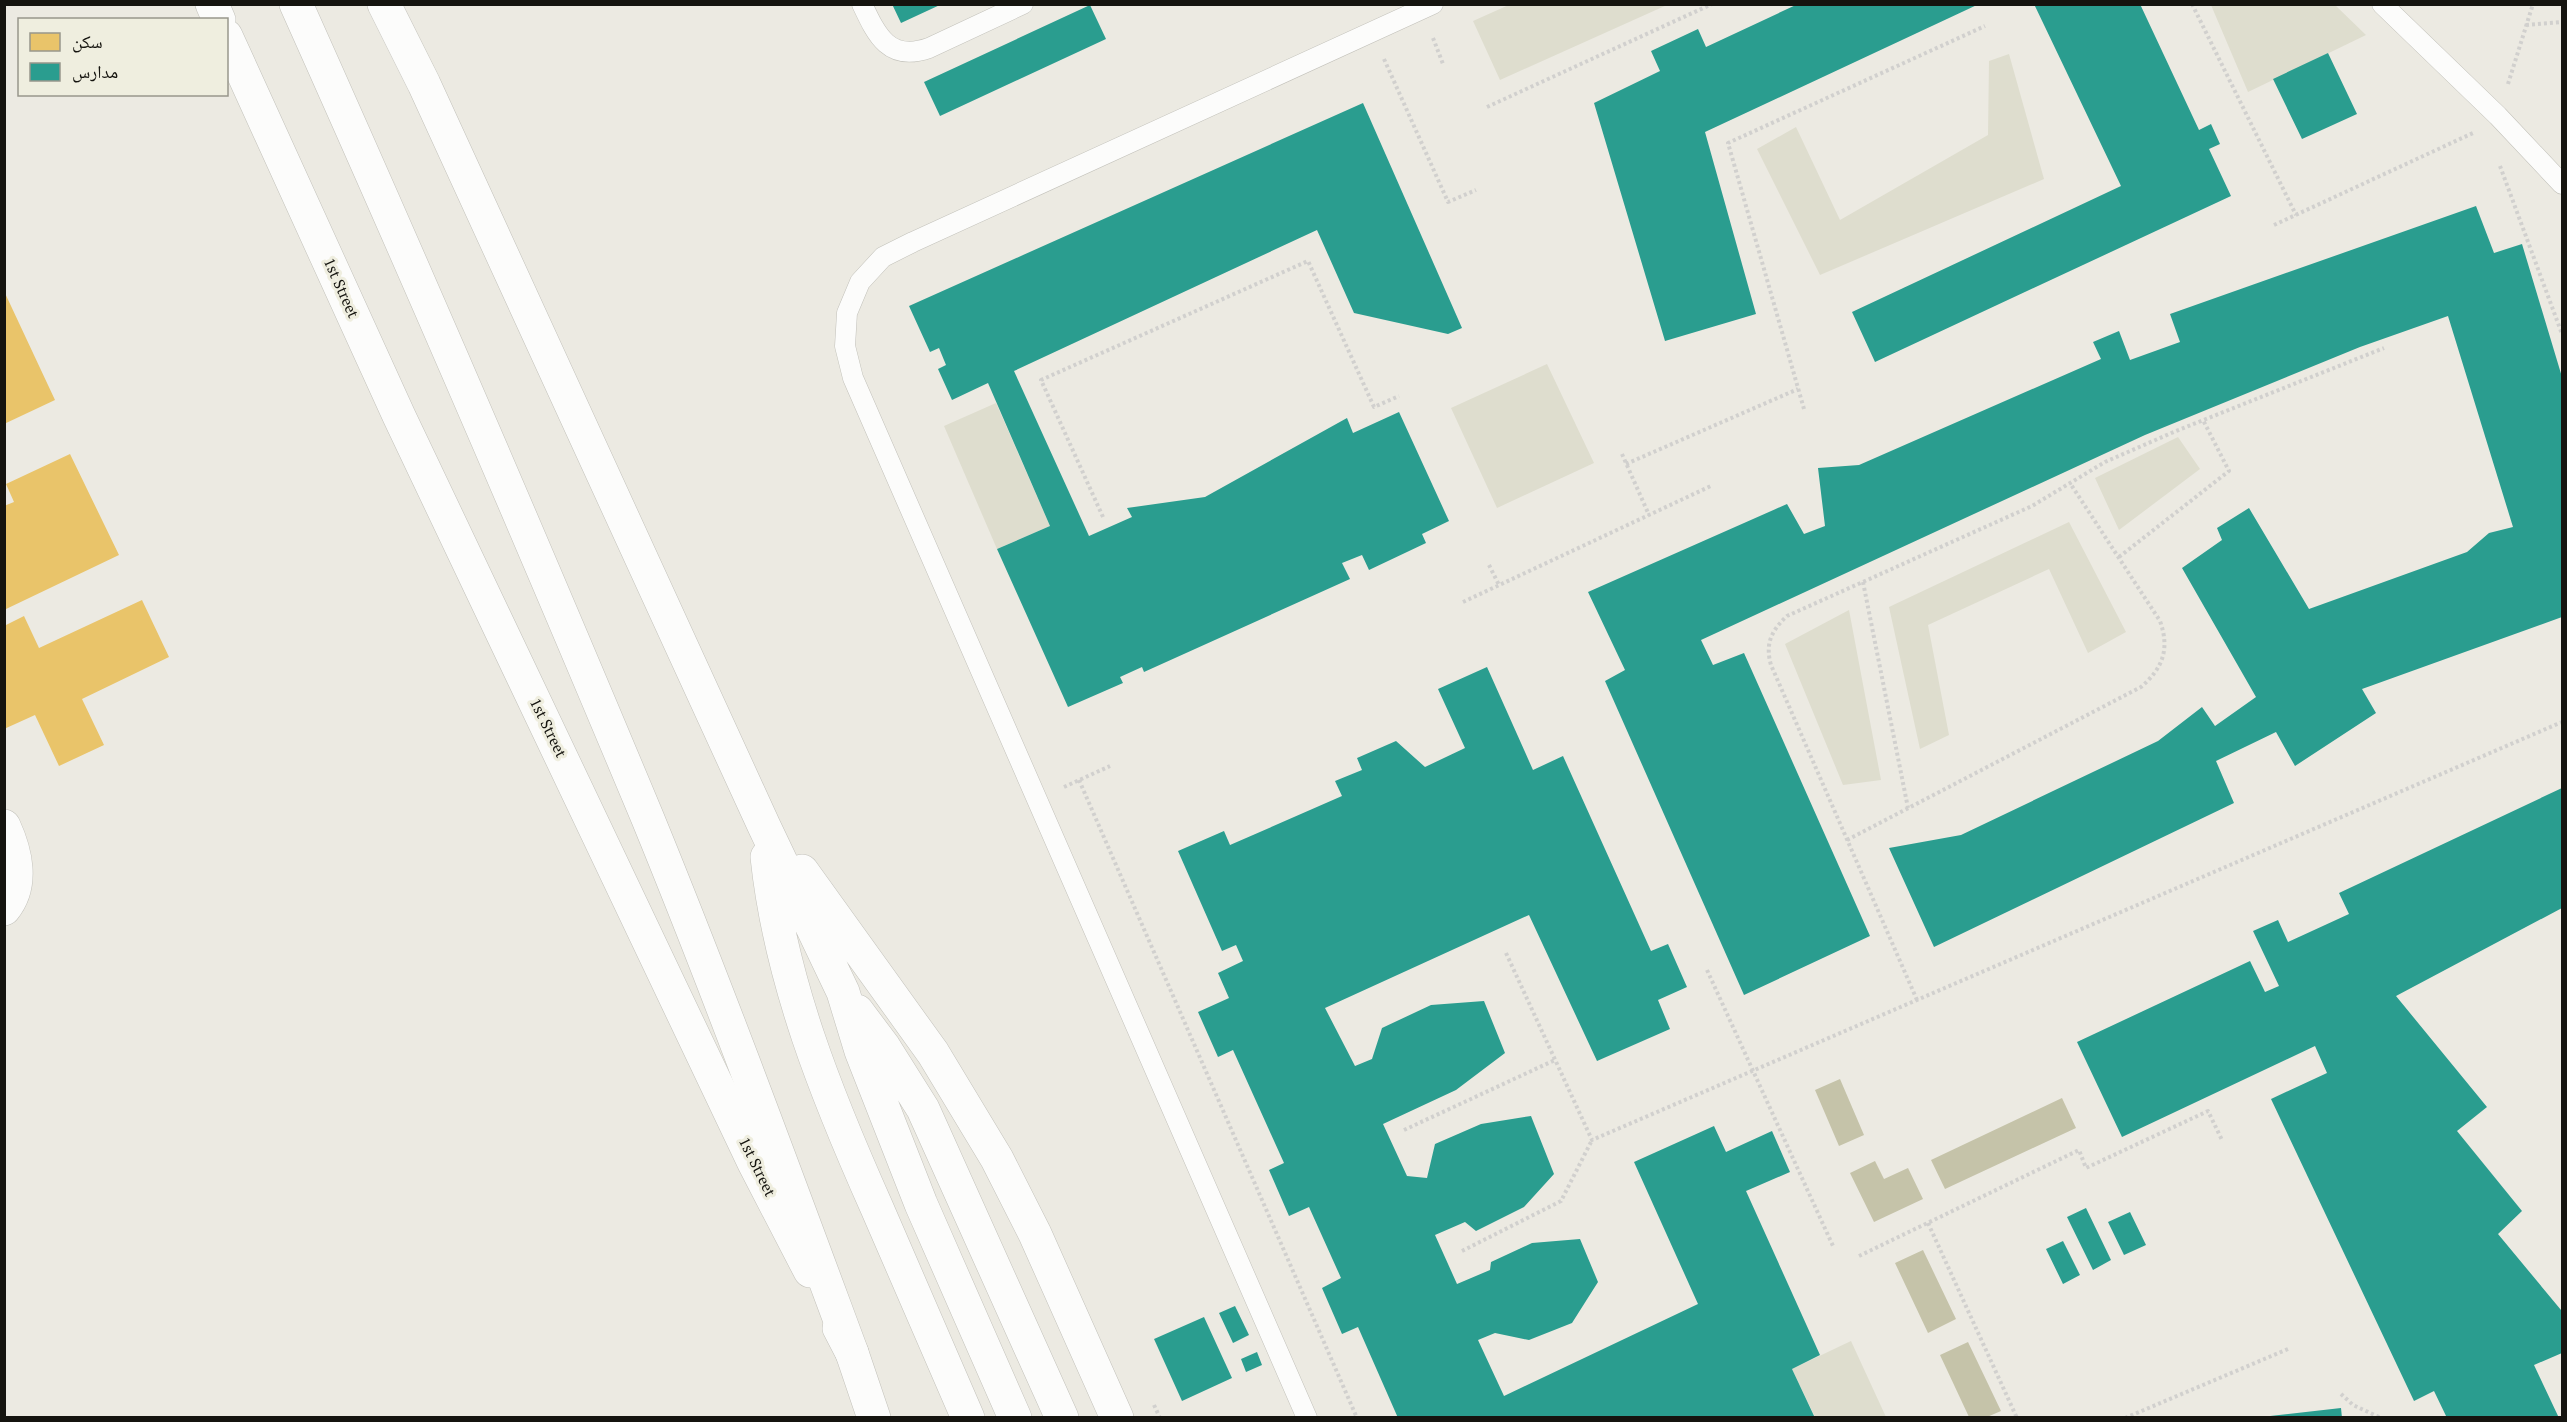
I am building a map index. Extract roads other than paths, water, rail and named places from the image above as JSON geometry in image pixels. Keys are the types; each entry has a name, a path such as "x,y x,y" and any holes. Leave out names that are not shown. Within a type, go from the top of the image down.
{"main road":[{"path":"212,4 218,18"},
{"path":"296,4 422,287 649,822 781,1161 852,1353"},
{"path":"384,4 424,84 764,826 843,992 861,1052 921,1204 1015,1418"},
{"name":"1st Street","path":"228,40 404,427 754,1163 852,1353 874,1418"},
{"path":"4,826 16,856 16,882 4,909"},
{"path":"764,826 778,923 807,1035 846,1138 968,1418"},
{"path":"764,826 794,859 878,974 933,1053 997,1159 1035,1234 1117,1418"},
{"path":"843,992 884,1047 922,1109 1062,1418"}],"lane":[{"path":"862,4 876,33 884,43 906,52 917,52 1023,4"},
{"path":"1307,1418 853,378 845,346 847,312 860,282 883,257 1433,4"},
{"path":"2382,4 2492,121 2562,184"}]}
